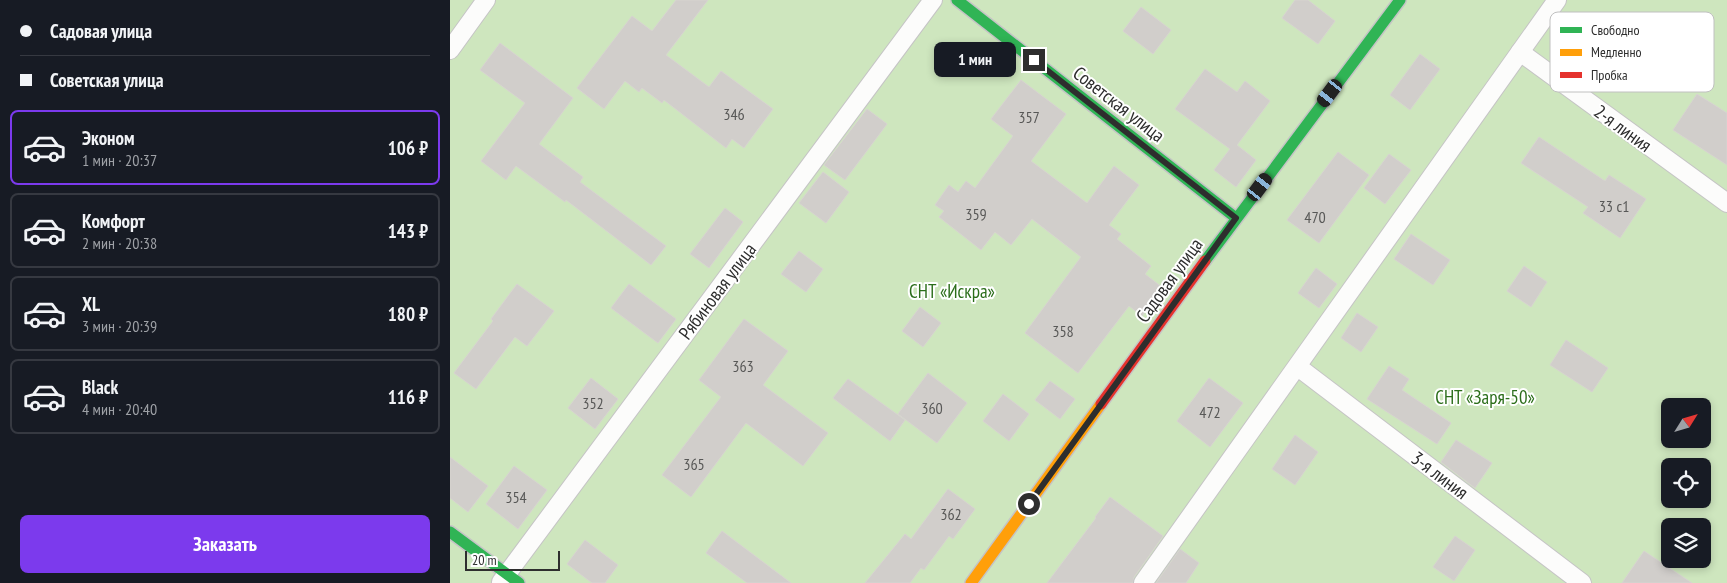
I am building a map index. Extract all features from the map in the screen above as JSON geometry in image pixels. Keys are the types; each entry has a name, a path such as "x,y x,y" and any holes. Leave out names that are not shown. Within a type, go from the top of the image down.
{"street":[{"name":"Советская улица","path":"956,0 1236,218"},
{"name":"Садовая улица","path":"971,583 1236,218 1400,0"},
{"path":"450,532 509,580"}],"lane":[{"path":"450,50 486,0"},
{"name":"Рябиновая улица","path":"509,580 933,0"},
{"path":"1143,583 1557,0"},
{"name":"2-я линия","path":"1520,52 1550,74"},
{"name":"2-я линия","path":"1575,92 1727,203"},
{"name":"3-я линия","path":"1298,367 1582,583"}],"green space":[{"name":"СНТ «Искра»","path":"450,0 1727,0 1727,583 450,583"}],"building":[{"path":"676,0 708,0 666,55 709,87 721,71 773,109 744,148 732,139 726,148 664,100 662,103 642,88 639,92 625,81 604,109 577,88 632,16 652,31"},
{"path":"1295,0 1308,0 1335,21 1318,44 1282,18"},
{"path":"1141,7 1171,30 1153,54 1123,31"},
{"path":"500,43 573,98 539,144 583,177 580,182 666,246 651,265 566,200 565,202 516,166 506,180 481,161 525,103 480,70"},
{"path":"1420,54 1440,69 1410,110 1390,95"},
{"path":"1205,69 1237,92 1245,81 1270,101 1237,145 1256,160 1236,187 1214,170 1230,149 1175,109"},
{"path":"1021,80 1066,114 1031,161 1087,203 1114,166 1139,185 1109,225 1121,234 1117,239 1151,266 1145,274 1163,288 1142,316 1129,306 1078,373 1025,333 1081,257 1032,219 1011,245 995,232 981,250 939,217 944,211 935,205 949,185 958,192 966,181 975,188 1013,136 991,119"},
{"path":"1697,94 1727,113 1727,165 1673,130"},
{"path":"867,109 887,124 845,180 824,165"},
{"path":"1539,137 1605,181 1609,175 1646,199 1620,238 1583,213 1588,207 1521,163"},
{"path":"1338,152 1369,175 1319,243 1287,220"},
{"path":"1389,154 1411,170 1385,204 1364,188"},
{"path":"823,172 849,192 826,223 799,203"},
{"path":"725,208 743,222 709,268 690,254"},
{"path":"1411,234 1450,260 1433,285 1394,259"},
{"path":"799,251 823,269 806,292 781,274"},
{"path":"1524,266 1547,282 1531,307 1507,291"},
{"path":"1316,268 1337,284 1319,308 1298,293"},
{"path":"517,284 554,311 527,346 515,337 476,389 454,373 493,321 491,319"},
{"path":"629,284 676,319 658,343 611,308"},
{"path":"920,307 941,323 923,347 902,331"},
{"path":"1357,313 1378,327 1361,352 1341,338"},
{"path":"744,319 788,351 763,385 828,433 803,466 746,423 691,497 662,475 721,397 699,380"},
{"path":"1566,340 1608,368 1592,392 1550,365"},
{"path":"1389,366 1409,379 1402,390 1451,423 1437,444 1367,399"},
{"path":"928,373 967,403 937,443 898,414"},
{"path":"591,378 618,399 595,429 568,408"},
{"path":"1209,378 1243,403 1210,447 1177,421"},
{"path":"848,379 905,420 890,441 833,398"},
{"path":"1050,381 1075,399 1060,419 1035,400"},
{"path":"1003,394 1029,414 1009,441 983,421"},
{"path":"1295,435 1318,452 1295,485 1272,469"},
{"path":"1456,440 1492,463 1475,488 1441,462"},
{"path":"450,457 488,486 468,512 450,498"},
{"path":"514,466 547,490 518,529 486,504"},
{"path":"948,489 975,509 953,539 949,536 924,570 921,568 910,583 865,583 905,534 911,539"},
{"path":"1110,497 1163,536 1134,577 1133,583 1047,583 1096,518"},
{"path":"722,531 791,583 747,583 706,553"},
{"path":"1455,536 1475,550 1454,581 1433,567"},
{"path":"585,540 618,565 605,583 592,583 567,564"},
{"path":"1180,549 1199,563 1186,583 1156,583"},
{"path":"1644,551 1661,562 1661,568 1670,568 1692,583 1622,583"}],"traffic: fast":[{"path":"957,0 1236,218"},
{"path":"1205,261 1400,0"},
{"path":"450,532 519,583"}],"traffic: slow":[{"path":"971,583 1101,404"}],"traffic: jam":[{"path":"1101,404 1205,261"}],"route":[{"path":"1029,504 1236,218 1034,60"}],"park label":[{"name":"СНТ «Заря-50»","path":"1485,397"}]}
